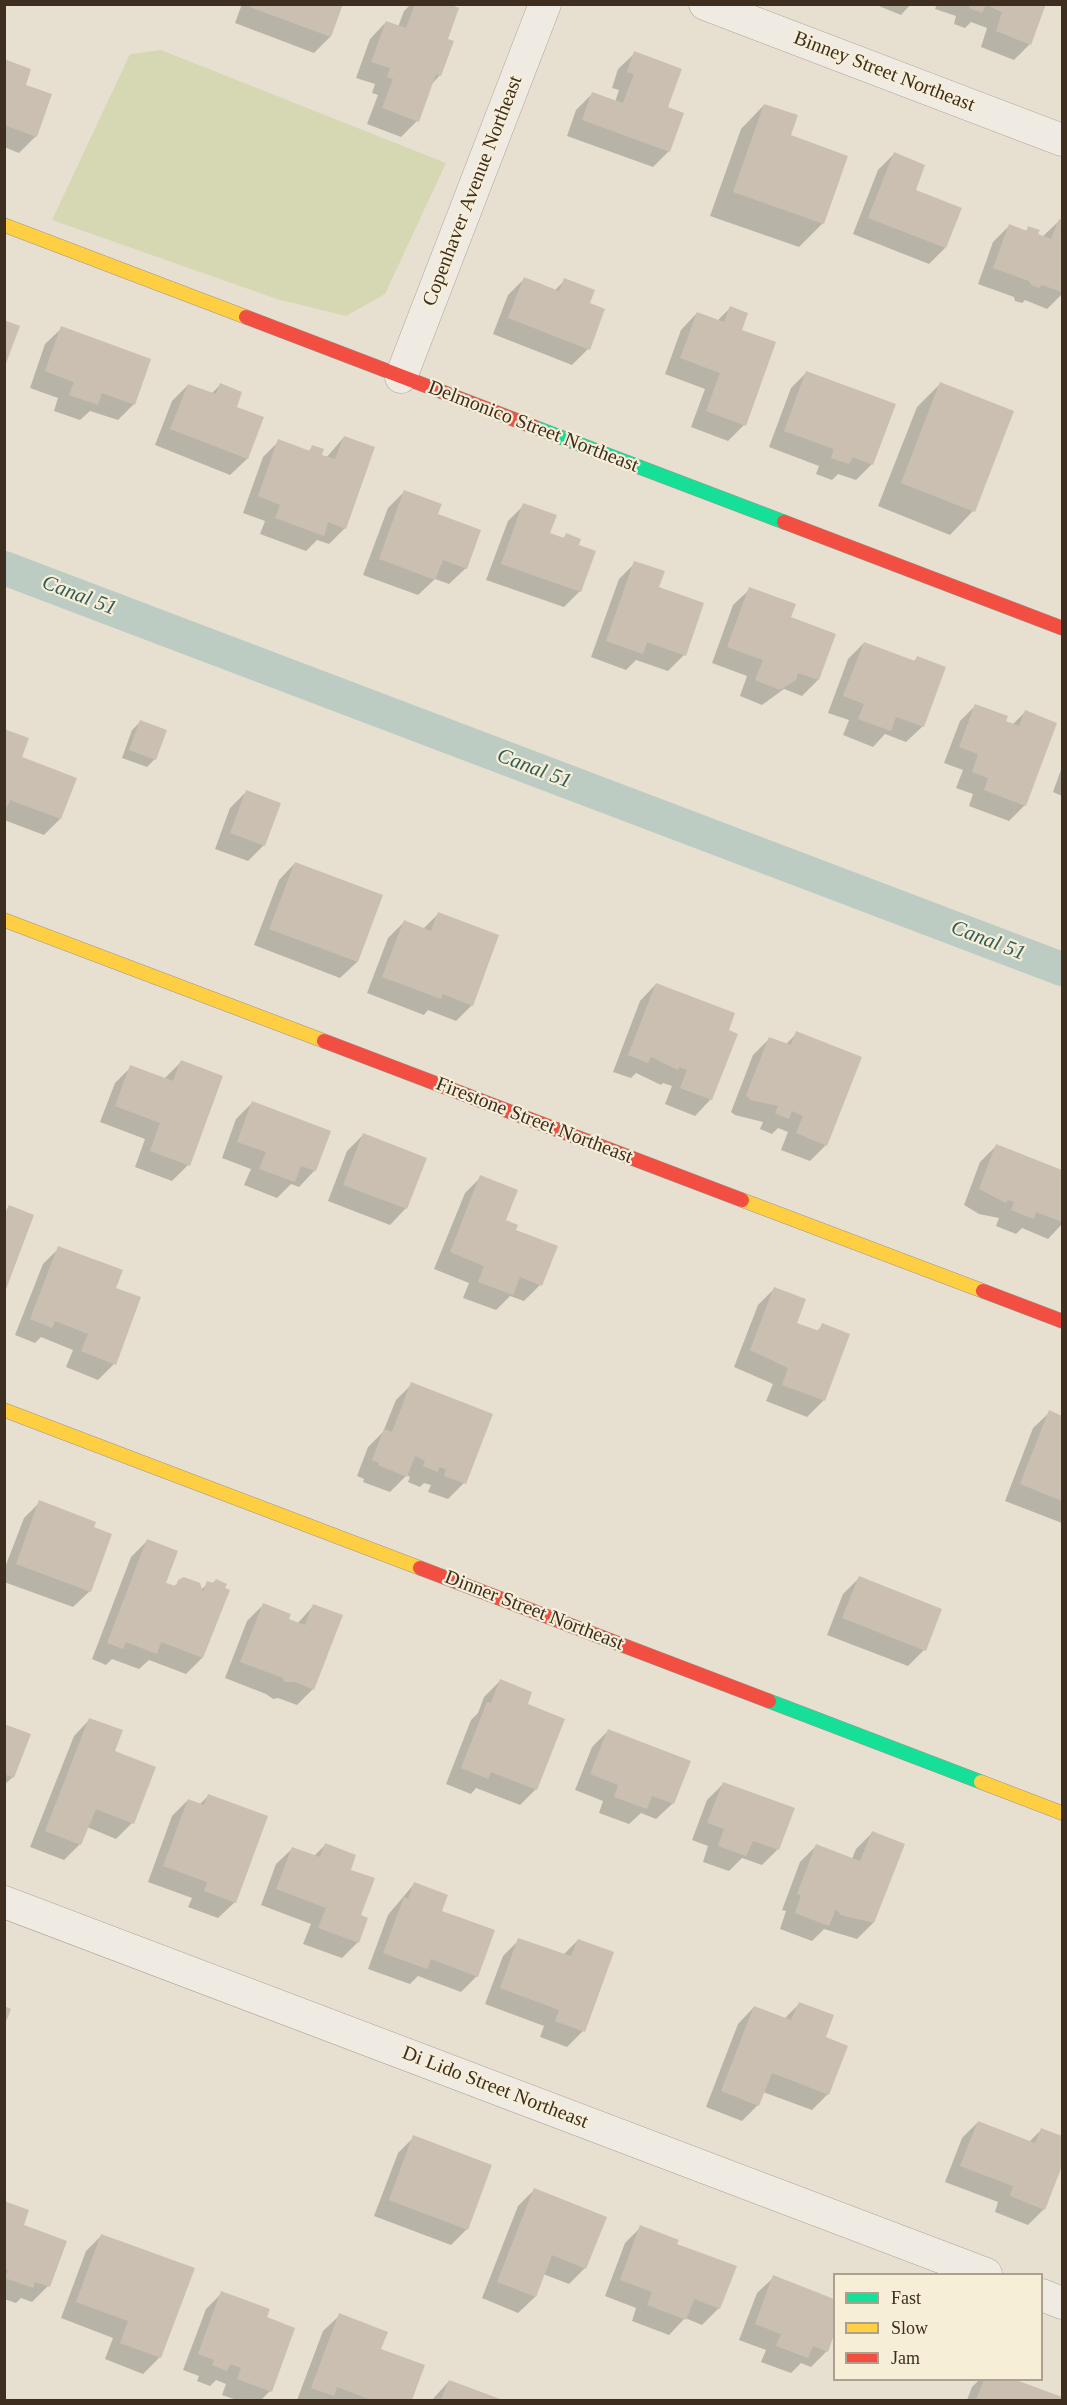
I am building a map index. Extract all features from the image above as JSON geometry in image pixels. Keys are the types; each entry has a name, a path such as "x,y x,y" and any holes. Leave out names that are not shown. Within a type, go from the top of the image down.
{"street":[{"name":"Copenhaver Avenue Northeast","path":"401,377 545,4"},
{"name":"Binney Street Northeast","path":"705,4 1062,140"},
{"name":"Delmonico Street Northeast","path":"4,225 1062,628"},
{"name":"Firestone Street Northeast","path":"4,920 1062,1321"},
{"name":"Dinner Street Northeast","path":"4,1410 1062,1813"},
{"name":"Di Lido Street Northeast","path":"4,1902 983,2273"},
{"path":"1043,2296 1062,2303"}],"green space":[{"path":"161,50 446,163 385,294 346,316 277,299 52,220 130,54"}],"building":[{"path":"251,4 343,4 331,37 250,7"},
{"path":"415,4 449,4 459,8 448,39 454,41 441,76 436,74 419,122 382,108 393,79 387,77 390,68 371,62 386,21 406,28"},
{"path":"970,4 1046,4 1031,45 996,31 1002,12 986,5 982,13 969,8"},
{"path":"634,51 682,69 668,107 684,113 670,152 582,120 592,92 623,103 634,74 627,72"},
{"path":"4,59 31,69 26,85 52,94 37,137 4,125"},
{"path":"764,104 798,115 791,135 848,156 824,224 733,192"},
{"path":"894,152 925,165 916,190 962,208 946,248 868,218"},
{"path":"1059,219 1062,220 1062,292 1042,285 1039,288 1031,285 1029,281 993,268 1009,224 1027,231 1028,226 1040,230 1038,234 1051,239"},
{"path":"524,277 559,291 564,278 595,290 590,303 605,309 590,350 508,318"},
{"path":"730,306 748,313 742,330 776,342 746,426 706,411 720,373 680,358 697,312 724,322"},
{"path":"4,320 20,326 5,366 4,366"},
{"path":"61,326 151,359 135,405 102,393 98,405 69,395 74,382 45,371"},
{"path":"806,371 896,404 873,465 853,457 849,464 831,458 834,449 784,431"},
{"path":"940,382 1014,411 975,512 901,483"},
{"path":"220,383 242,392 237,407 264,417 248,459 170,429 188,384 216,394"},
{"path":"344,436 375,447 346,529 328,522 324,536 275,518 280,505 258,496 278,439 310,451 312,445 324,449 322,455 335,459"},
{"path":"404,490 442,504 438,514 481,530 467,569 443,560 435,580 379,559"},
{"path":"523,503 557,515 550,533 564,538 566,533 581,539 579,545 596,551 581,592 501,564"},
{"path":"634,561 665,571 659,587 704,603 686,656 647,642 643,654 606,641"},
{"path":"749,587 796,604 791,617 836,634 819,680 798,673 796,680 780,690 755,680 763,660 727,647"},
{"path":"864,642 915,661 917,656 946,667 924,727 896,717 891,731 858,719 864,704 843,696"},
{"path":"975,704 1008,716 1006,721 1019,726 1025,710 1057,723 1026,806 984,790 988,778 972,772 978,754 959,747"},
{"path":"140,720 167,730 156,760 129,750"},
{"path":"4,729 29,738 22,757 77,778 61,819 10,800 4,813"},
{"path":"246,790 281,803 265,846 230,833"},
{"path":"295,862 383,895 358,962 269,929"},
{"path":"438,912 499,935 473,1006 443,994 441,999 382,977 404,920 431,931"},
{"path":"656,983 735,1013 729,1030 738,1034 712,1100 680,1088 687,1070 679,1067 678,1070 651,1057 648,1063 628,1055"},
{"path":"796,1031 862,1057 827,1146 796,1133 803,1116 792,1111 789,1119 775,1113 778,1106 751,1100 746,1095 769,1037 791,1045"},
{"path":"181,1060 223,1076 190,1166 150,1151 160,1123 115,1106 130,1065 173,1081"},
{"path":"252,1101 331,1131 316,1171 301,1166 295,1182 259,1169 266,1152 237,1142"},
{"path":"363,1133 427,1158 407,1209 343,1185"},
{"path":"996,1144 1062,1170 1062,1222 1036,1212 1034,1219 1011,1210 1014,1202 1008,1200 1006,1203 979,1189"},
{"path":"480,1175 518,1190 506,1220 518,1225 516,1230 558,1246 542,1286 520,1277 513,1295 478,1282 484,1266 450,1252"},
{"path":"9,1205 34,1215 5,1292 4,1215"},
{"path":"58,1246 123,1270 116,1288 141,1297 116,1365 81,1351 88,1334 55,1321 52,1328 30,1319"},
{"path":"774,1287 806,1299 797,1323 819,1331 822,1323 850,1334 825,1401 782,1385 788,1368 750,1350"},
{"path":"411,1382 493,1414 466,1484 444,1476 446,1469 439,1467 438,1472 423,1466 425,1461 415,1456 407,1477 378,1465 379,1463 372,1460 384,1429 392,1432"},
{"path":"1049,1410 1062,1416 1062,1501 1020,1484"},
{"path":"39,1500 96,1522 94,1527 112,1534 91,1592 16,1564"},
{"path":"147,1539 178,1551 166,1583 176,1586 178,1580 184,1577 200,1583 203,1592 207,1581 214,1583 216,1579 227,1584 225,1588 230,1590 203,1658 161,1642 157,1654 126,1642 123,1649 107,1643"},
{"path":"859,1576 942,1609 926,1651 842,1618"},
{"path":"263,1603 291,1614 289,1619 305,1625 313,1604 343,1615 314,1690 295,1682 285,1682 283,1678 240,1662"},
{"path":"500,1679 532,1692 528,1704 565,1719 537,1790 491,1772 488,1779 461,1768 487,1702 491,1703"},
{"path":"89,1718 123,1730 115,1751 156,1767 134,1824 96,1809 81,1845 45,1831"},
{"path":"4,1724 31,1734 14,1778 4,1774"},
{"path":"608,1729 691,1761 674,1804 652,1796 647,1809 614,1797 618,1785 590,1774"},
{"path":"723,1782 795,1808 779,1850 753,1841 746,1856 718,1846 724,1829 707,1823"},
{"path":"208,1794 268,1816 236,1903 204,1891 207,1882 163,1866 188,1799 204,1805"},
{"path":"872,1831 905,1844 874,1923 841,1915 836,1909 829,1926 795,1913 801,1895 797,1894 816,1844 860,1861"},
{"path":"325,1843 356,1855 351,1870 375,1878 361,1915 368,1918 359,1943 318,1928 326,1908 276,1889 292,1847 320,1857"},
{"path":"414,1882 448,1895 442,1911 495,1930 478,1977 431,1959 427,1969 383,1953 404,1897 408,1899"},
{"path":"518,1938 571,1956 578,1939 614,1952 585,2032 555,2021 559,2010 500,1988"},
{"path":"799,2002 834,2015 826,2037 848,2046 829,2095 772,2073 759,2106 721,2091 754,2006 791,2020"},
{"path":"4,2006 11,2009 5,2024 4,2024"},
{"path":"978,2121 1035,2143 1041,2128 1062,2136 1062,2166 1045,2210 1010,2196 1013,2186 960,2166"},
{"path":"413,2135 492,2165 468,2230 389,2200"},
{"path":"534,2188 607,2217 586,2269 552,2255 536,2297 497,2282"},
{"path":"4,2201 29,2210 24,2225 67,2241 50,2287 35,2282 33,2288 5,2278 8,2270 4,2268"},
{"path":"640,2225 679,2240 677,2244 737,2266 720,2309 694,2299 686,2320 647,2305 652,2292 620,2280"},
{"path":"101,2234 195,2268 161,2358 120,2343 128,2321 76,2302"},
{"path":"773,2275 833,2299 833,2338 828,2352 813,2346 808,2358 776,2346 781,2334 755,2324"},
{"path":"221,2291 270,2309 267,2317 295,2328 272,2392 237,2379 241,2368 230,2364 227,2371 212,2365 214,2360 198,2354"},
{"path":"339,2313 388,2332 381,2349 425,2365 412,2400 371,2400 337,2387 334,2396 311,2388"},
{"path":"449,2380 503,2400 441,2400"},
{"path":"984,2381 1019,2381 1062,2397 1062,2400 976,2400"}],"waterway":[{"name":"Canal 51","path":"4,568 1062,969"}],"traffic: fast":[{"path":"534,427 784,522"},
{"path":"769,1701 981,1782"}],"traffic: slow":[{"path":"4,225 246,317"},
{"path":"4,920 324,1041"},
{"path":"742,1200 983,1291"},
{"path":"4,1410 420,1568"},
{"path":"981,1782 1062,1813"}],"traffic: jam":[{"path":"246,317 534,427"},
{"path":"784,522 1062,628"},
{"path":"324,1041 742,1200"},
{"path":"983,1291 1062,1321"},
{"path":"420,1568 769,1701"}]}
